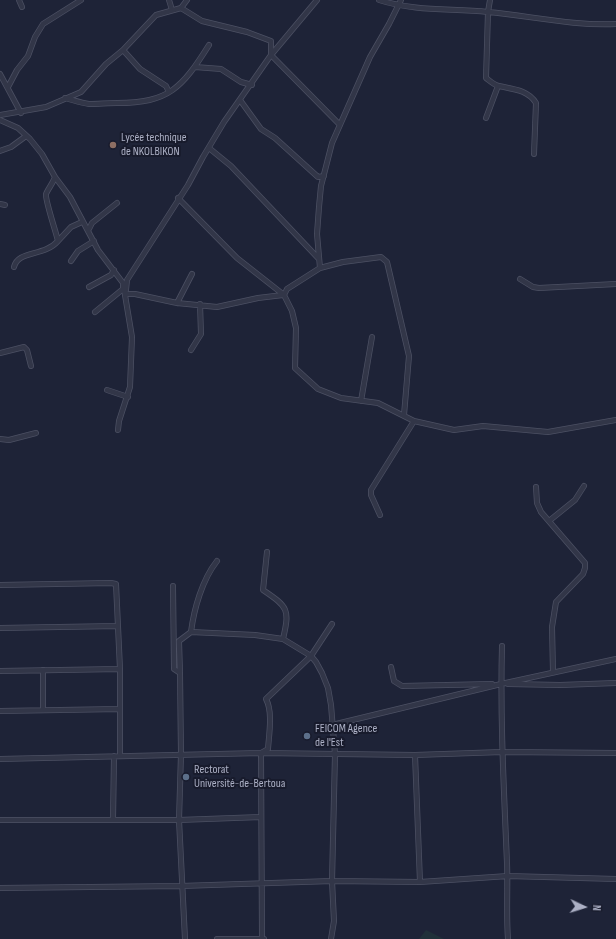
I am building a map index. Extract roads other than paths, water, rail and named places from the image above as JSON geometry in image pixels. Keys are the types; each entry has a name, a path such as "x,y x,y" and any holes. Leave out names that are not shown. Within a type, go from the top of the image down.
{"street":[{"path":"20,0 22,7"},
{"path":"8,87 17,70 28,56 35,38 43,24 81,0"},
{"path":"169,0 172,10"},
{"path":"0,115 46,108 80,92 156,15 181,8 187,0"},
{"path":"125,294 127,280 208,148 272,55 317,0"},
{"path":"379,0 419,10 488,12 560,22 616,24"},
{"path":"320,268 317,234 319,207 324,176 332,143 370,57 401,0"},
{"path":"490,0 488,12 486,78 498,86 511,87 532,96 536,102 534,154"},
{"path":"181,8 202,21 247,32 270,41 272,55 340,125"},
{"path":"65,98 89,104 138,103 161,98 179,85 195,67 209,45"},
{"path":"123,50 140,69 166,86 169,92"},
{"path":"195,67 221,69 241,82 252,85"},
{"path":"0,74 20,113"},
{"path":"486,118 498,86"},
{"path":"240,100 261,129 275,138 318,177 324,176"},
{"path":"0,120 18,128 42,154 55,177 70,197 82,222 89,229 98,250 123,283 132,337 130,387 119,421 118,430"},
{"path":"0,150 11,147 26,136"},
{"path":"208,148 231,166 318,258"},
{"path":"55,177 47,194 46,200 52,216 58,241"},
{"path":"178,198 237,258 284,295 292,311 296,328 295,368 318,389 340,398 378,404 414,421 454,430 483,426 548,432 616,420"},
{"path":"89,229 92,223 117,203"},
{"path":"14,267 15,261 20,257 44,252 58,241 71,227 82,222"},
{"path":"71,261 78,251 94,241"},
{"path":"284,295 287,289 320,268 363,258 381,257 388,262 409,356 404,415"},
{"path":"89,287 111,275 114,270"},
{"path":"177,303 192,274"},
{"path":"520,279 533,287 557,288 616,284"},
{"path":"95,312 123,289 123,283"},
{"path":"125,294 135,294 177,303 200,304 217,307 258,298 284,295"},
{"path":"191,350 201,334 200,304"},
{"path":"361,401 372,337"},
{"path":"0,354 24,346 27,350 31,366"},
{"path":"107,390 128,397"},
{"path":"380,515 371,495 371,490 414,421"},
{"path":"0,439 9,440 36,433"},
{"path":"549,521 575,500 584,486"},
{"path":"536,487 540,512 584,563 585,568 583,574 556,602 552,627 553,672"},
{"path":"267,552 263,590 282,603 288,618 284,639"},
{"path":"191,632 193,619 209,571 216,561"},
{"path":"0,585 111,582 116,584 120,669 120,756"},
{"path":"173,586 174,669 180,673"},
{"path":"261,753 268,749 268,703 266,699 311,656 332,624"},
{"path":"0,628 118,626"},
{"path":"184,939 179,820 181,754 179,641 191,632 255,635 284,639 311,656 316,662 328,688 335,754 332,881 334,921 331,939"},
{"path":"502,646 502,752 508,876 506,915 508,939"},
{"path":"332,725 501,684 616,659"},
{"path":"391,667 394,681 402,686 501,684 560,685 616,683"},
{"path":"0,671 120,669"},
{"path":"43,670 43,710"},
{"path":"0,711 120,709"},
{"path":"0,758 261,753 415,755 502,752 616,753"},
{"path":"217,939 263,938 261,753"},
{"path":"415,755 420,882"},
{"path":"112,820 114,756"},
{"path":"0,820 179,820 261,817"},
{"path":"0,888 181,886 332,881 420,882 508,876 616,879"}],"place":[{"name":"Lycée technique de NKOLBIKON","path":"113,145"},
{"name":"FEICOM Agence de l'Est","path":"307,736"},
{"name":"Rectorat Université-de-Bertoua","path":"186,777"}]}
